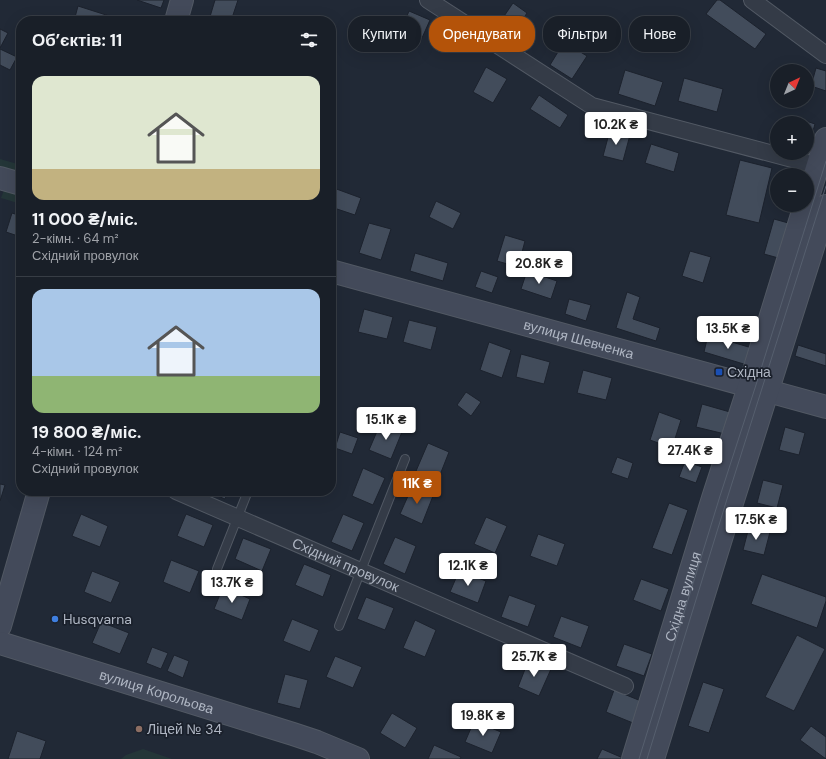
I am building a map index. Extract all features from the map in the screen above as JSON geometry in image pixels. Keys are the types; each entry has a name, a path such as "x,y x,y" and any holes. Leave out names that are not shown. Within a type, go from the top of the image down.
{"street":[{"path":"177,16 182,0"},
{"path":"428,0 592,106 822,166"},
{"path":"752,0 826,55"},
{"path":"814,184 822,166 826,139"},
{"path":"0,178 16,183"},
{"name":"Східна вулиця","path":"633,759 713,498 758,389 826,206"},
{"name":"Східна вулиця","path":"653,759 732,503 758,389 803,212"},
{"name":"вулиця Шевченка","path":"336,273 826,407"},
{"path":"2,614 37,496"},
{"name":"Східний провулок","path":"187,496 625,686"},
{"name":"вулиця Корольова","path":"0,643 293,734 358,759"},
{"name":"вулиця Корольова","path":"0,654 283,743 326,759"}],"lane":[{"path":"339,626 405,459"},
{"path":"217,569 246,496"}],"shaded area":[{"path":"0,159 16,164 16,172 0,167"},
{"path":"4,190 16,194 16,202 1,198"},
{"path":"143,749 172,759 121,759 126,755"}],"building":[{"path":"137,0 164,0 161,8"},
{"path":"215,0 238,0 233,16 210,16"},
{"path":"717,0 720,0 766,34 755,49 706,14"},
{"path":"513,3 527,13 525,16 504,16"},
{"path":"78,6 109,16 75,16"},
{"path":"409,11 421,16 407,16"},
{"path":"421,16 429,20 421,40"},
{"path":"0,29 8,33 0,48"},
{"path":"0,49 16,57 10,70 0,65"},
{"path":"558,52 580,52 587,56 572,79 550,65"},
{"path":"486,67 507,79 493,103 473,92"},
{"path":"816,68 826,71 826,91 814,87 814,75"},
{"path":"625,70 663,82 655,106 618,94"},
{"path":"684,78 723,89 717,112 678,101"},
{"path":"539,95 568,115 560,128 530,109"},
{"path":"610,130 630,135 623,161 603,156"},
{"path":"651,144 679,153 674,172 645,163"},
{"path":"740,160 772,168 770,168 770,176 759,223 726,215"},
{"path":"336,189 361,198 355,215 336,209"},
{"path":"436,201 461,213 453,229 429,217"},
{"path":"12,213 16,214 16,235 6,232"},
{"path":"774,219 792,224 782,259 764,254"},
{"path":"369,223 391,229 381,260 359,253"},
{"path":"505,235 525,241 518,267 497,261"},
{"path":"690,251 711,257 703,283 682,276"},
{"path":"415,253 448,263 443,281 410,271"},
{"path":"481,271 498,277 492,293 475,287"},
{"path":"527,271 557,281 551,299 521,289"},
{"path":"627,292 640,297 633,319 660,328 656,341 616,328"},
{"path":"569,299 591,305 586,321 565,314"},
{"path":"364,309 393,317 387,339 358,332"},
{"path":"409,320 437,327 431,350 403,342"},
{"path":"708,335 752,348 747,365 704,352"},
{"path":"489,342 511,350 502,378 480,370"},
{"path":"798,345 826,354 826,366 795,356"},
{"path":"521,354 550,362 544,384 516,377"},
{"path":"583,370 612,378 606,400 577,393"},
{"path":"466,392 481,402 471,416 457,405"},
{"path":"702,404 730,412 725,434 696,427"},
{"path":"659,412 681,420 672,448 650,440"},
{"path":"381,422 402,432 391,459 369,450"},
{"path":"785,427 805,433 799,455 779,450"},
{"path":"340,432 358,438 352,454 336,448"},
{"path":"428,443 449,452 438,480 416,471"},
{"path":"617,457 633,463 628,479 611,473"},
{"path":"685,461 702,467 696,483 679,477"},
{"path":"363,468 385,478 373,505 352,496"},
{"path":"763,480 783,485 777,508 757,503"},
{"path":"0,484 5,485 0,501"},
{"path":"412,487 433,496 422,524 400,514"},
{"path":"218,496 226,496 225,499"},
{"path":"669,503 688,510 672,555 652,548"},
{"path":"81,514 108,526 100,547 72,536"},
{"path":"186,514 213,525 204,547 177,536"},
{"path":"343,514 364,523 352,551 331,542"},
{"path":"486,517 507,526 495,553 474,544"},
{"path":"749,527 770,532 764,555 743,550"},
{"path":"538,534 565,544 557,566 530,556"},
{"path":"395,537 416,546 405,574 383,564"},
{"path":"243,538 271,549 262,571 235,559"},
{"path":"171,560 199,571 190,593 163,582"},
{"path":"304,564 331,575 323,597 295,585"},
{"path":"92,571 120,582 111,603 84,592"},
{"path":"459,571 486,581 478,603 450,592"},
{"path":"762,574 826,597 817,628 751,604"},
{"path":"641,579 669,589 661,611 633,600"},
{"path":"223,587 250,599 242,620 214,609"},
{"path":"509,595 536,605 528,627 501,617"},
{"path":"366,597 394,608 385,630 357,619"},
{"path":"561,616 589,626 581,648 553,637"},
{"path":"292,619 319,630 310,652 283,641"},
{"path":"415,620 436,630 425,657 403,648"},
{"path":"101,622 129,633 120,654 92,643"},
{"path":"797,635 825,649 794,711 765,697"},
{"path":"624,644 652,654 644,676 616,666"},
{"path":"152,647 168,653 161,669 146,663"},
{"path":"174,655 189,661 183,678 167,671"},
{"path":"335,656 362,667 353,688 326,677"},
{"path":"529,659 551,669 539,696 518,687"},
{"path":"285,674 308,680 300,709 277,703"},
{"path":"703,682 724,689 709,733 688,726"},
{"path":"614,690 641,701 633,723 606,712"},
{"path":"392,713 417,728 405,748 380,733"},
{"path":"474,721 501,732 492,753 465,742"},
{"path":"811,726 826,737 826,759 800,740"},
{"path":"17,731 46,741 40,759 8,759"},
{"path":"434,745 461,757 460,759 428,759"},
{"path":"602,749 623,758 623,759 597,759"}],"tram line":[{"path":"639,759 826,161"},
{"path":"647,759 826,186"}],"place":[{"name":"Східна","path":"719,372"},
{"name":"Husqvarna","path":"55,619"},
{"name":"Ліцей № 34","path":"139,729"}]}
